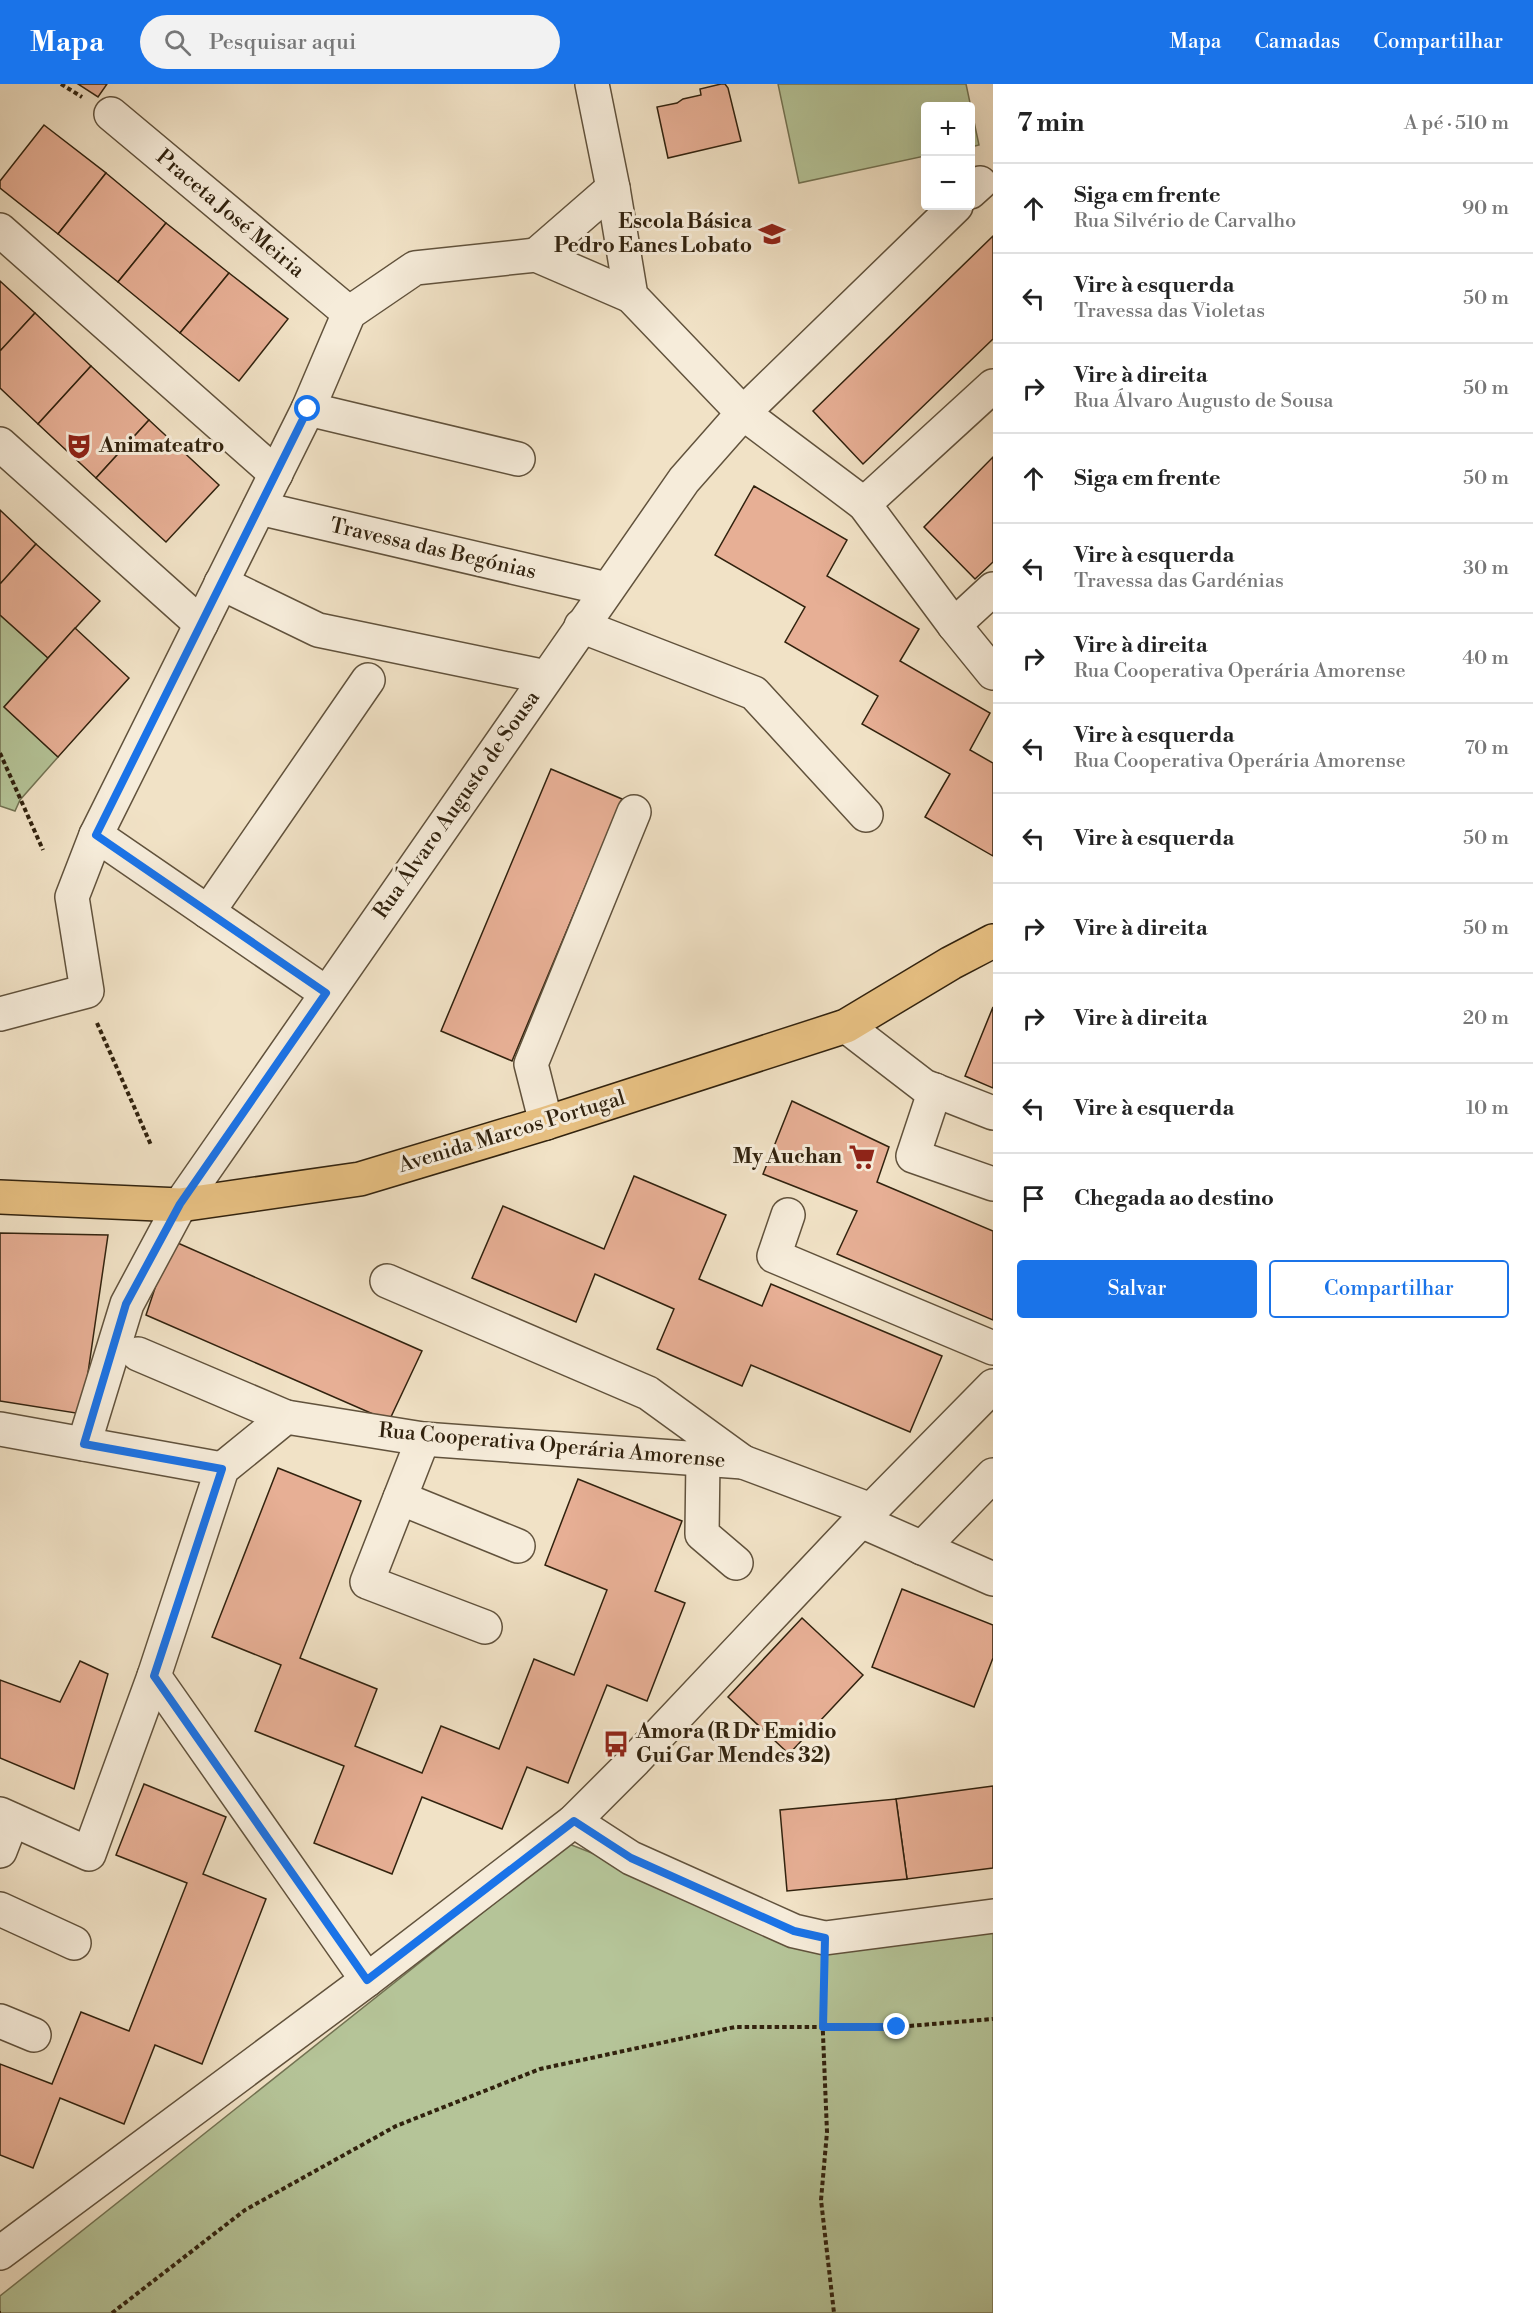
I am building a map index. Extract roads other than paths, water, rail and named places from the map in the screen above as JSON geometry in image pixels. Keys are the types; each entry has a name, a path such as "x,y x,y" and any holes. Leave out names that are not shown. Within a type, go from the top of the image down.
{"main road":[{"name":"Avenida Marcos Portugal","path":"0,1197 180,1204 360,1179 546,1123 846,1026 951,963 993,941"}],"street":[{"path":"592,84 613,188 631,296"},
{"name":"Praceta José Meiria","path":"111,114 349,313"},
{"path":"536,255 613,188"},
{"name":"Rua Álvaro Augusto de Sousa","path":"84,1444 126,1304 180,1204 607,589 684,480 743,413 953,210"},
{"path":"0,230 276,474"},
{"path":"0,1014 87,991 72,897 96,835 308,409 349,313 415,268 536,255 631,296 743,413 864,504 954,625 993,673"},
{"path":"864,504 993,386"},
{"path":"308,409 518,459"},
{"path":"0,444 201,624"},
{"name":"Travessa das Begónias","path":"259,508 607,589"},
{"path":"221,583 318,630 546,677"},
{"path":"954,625 993,589"},
{"path":"581,626 754,693 866,815"},
{"path":"208,912 368,680"},
{"path":"546,1123 531,1064 634,812"},
{"path":"96,835 326,993"},
{"path":"846,1026 924,1086 993,1113"},
{"path":"935,1090 913,1156 993,1184"},
{"path":"788,1215 774,1256 993,1348"},
{"name":"Rua Cooperativa Operária Amorense","path":"387,1281 648,1393 743,1462"},
{"name":"Rua Cooperativa Operária Amorense","path":"138,1354 286,1417 423,1439 743,1462"},
{"path":"0,2253 367,1980 574,1821 643,1752 866,1516 993,1386"},
{"path":"0,1851 6,1817 89,1854 154,1676 222,1469 286,1417"},
{"path":"0,1429 222,1469"},
{"path":"423,1439 367,1582 485,1627"},
{"path":"703,1459 702,1534 736,1563"},
{"path":"743,1462 866,1516 922,1548 993,1579"},
{"path":"922,1548 993,1475"},
{"path":"400,1498 518,1546"},
{"path":"154,1676 367,1980"},
{"path":"574,1821 631,1858 794,1931 825,1938 993,1916"},
{"path":"0,1909 74,1943"},
{"path":"0,2021 34,2035"}],"place":[{"name":"Escola Básica Pedro Eanes Lobato","path":"772,234"},
{"name":"Animateatro","path":"79,446"},
{"name":"My Auchan","path":"862,1157"},
{"name":"Amora (R Dr Emidio Gui Gar Mendes 32)","path":"616,1744"}]}
